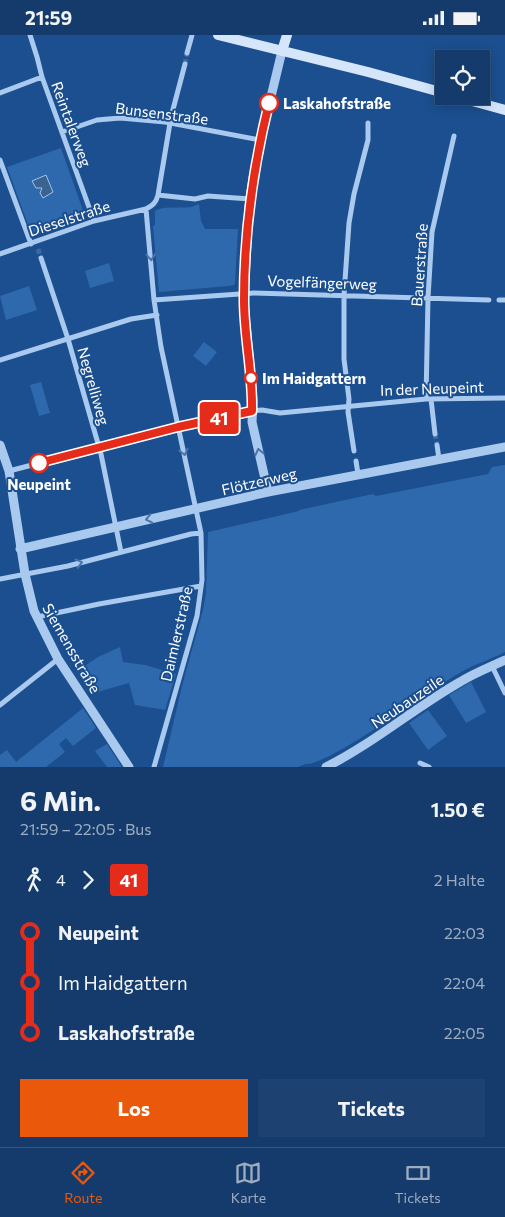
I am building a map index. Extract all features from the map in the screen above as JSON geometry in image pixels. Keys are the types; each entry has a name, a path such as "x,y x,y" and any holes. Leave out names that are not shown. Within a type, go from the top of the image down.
{"main road":[{"path":"218,35 435,91"},
{"path":"282,51 286,35"},
{"path":"487,105 505,110"}],"street":[{"name":"Reintalerweg","path":"30,35 42,77 94,221"},
{"path":"187,53 192,35"},
{"path":"268,492 252,422 245,293 250,199 260,140 282,51"},
{"path":"146,209 156,201 158,195 170,123 185,64"},
{"path":"0,93 42,77"},
{"name":"Bunsenstraße","path":"62,132 108,118 131,118 170,123 260,140"},
{"path":"354,451 343,350 344,295 349,223 354,194 368,140 368,123"},
{"name":"Bauerstraße","path":"435,435 428,399 428,298 432,232 454,136"},
{"path":"0,160 35,244"},
{"path":"158,195 195,199 208,195 250,199"},
{"name":"Dieselstraße","path":"0,255 35,244 94,221 146,209"},
{"name":"Daimlerstraße","path":"146,209 154,300 161,347 201,533 201,586 197,616 154,767"},
{"name":"Negrelliweg","path":"41,258 68,339 99,447 121,552"},
{"name":"Vogelfängerweg","path":"154,300 245,293 489,300"},
{"path":"0,360 131,319 157,315"},
{"name":"In der Neupeint","path":"9,471 178,427 252,411 280,413 428,399 505,398"},
{"name":"Siemensstraße","path":"0,445 9,471 20,549 31,603 58,659 129,767"},
{"path":"437,445 439,459"},
{"name":"Flötzerweg","path":"20,549 268,492 505,447"},
{"path":"356,461 358,474"},
{"path":"0,579 68,566 201,533"},
{"path":"37,617 99,603 201,586"},
{"path":"0,705 58,659"},
{"name":"Neubauzeile","path":"326,767 388,731 460,681 505,660"},
{"path":"492,666 505,693"},
{"path":"420,763 429,767"}],"shaded area":[{"path":"61,148 85,216 84,219 34,236 31,233 7,167"},
{"path":"46,175 53,192 43,198 40,193 42,188 36,188 32,181"},
{"path":"199,204 201,221 205,229 238,229 235,283 229,286 159,292 153,226 155,225 155,211"},
{"path":"109,263 114,281 90,288 85,271"},
{"path":"29,286 37,310 6,320 0,296"},
{"path":"204,342 217,352 206,366 193,356"},
{"path":"41,382 50,413 39,416 30,385"},
{"path":"505,465 505,652 462,671 380,726 317,762 298,767 163,767 182,686 203,610 206,593 208,532 373,494 376,496 488,474 492,467"},
{"path":"120,647 123,662 145,665 176,674 165,710 135,705 129,683 94,693 79,670 98,657"},
{"path":"471,682 486,712 466,723 449,695"},
{"path":"83,708 96,728 73,746 66,738 59,744 65,752 46,767 0,767 0,755 7,750 16,762"},
{"path":"428,710 447,736 428,750 409,723"},
{"path":"107,744 122,767 107,767 95,751"}],"tunnel":[{"path":"185,64 187,53"},
{"path":"38,249 41,258"},
{"path":"435,434 437,445"}],"bus line":[{"name":"41","path":"39,463 178,427 252,411 253,401 244,301 249,206 260,140 269,103"}],"place":[{"name":"Laskahofstraße","path":"269,103"},
{"name":"Im Haidgattern","path":"251,378"},
{"name":"Neupeint","path":"39,463"}]}
